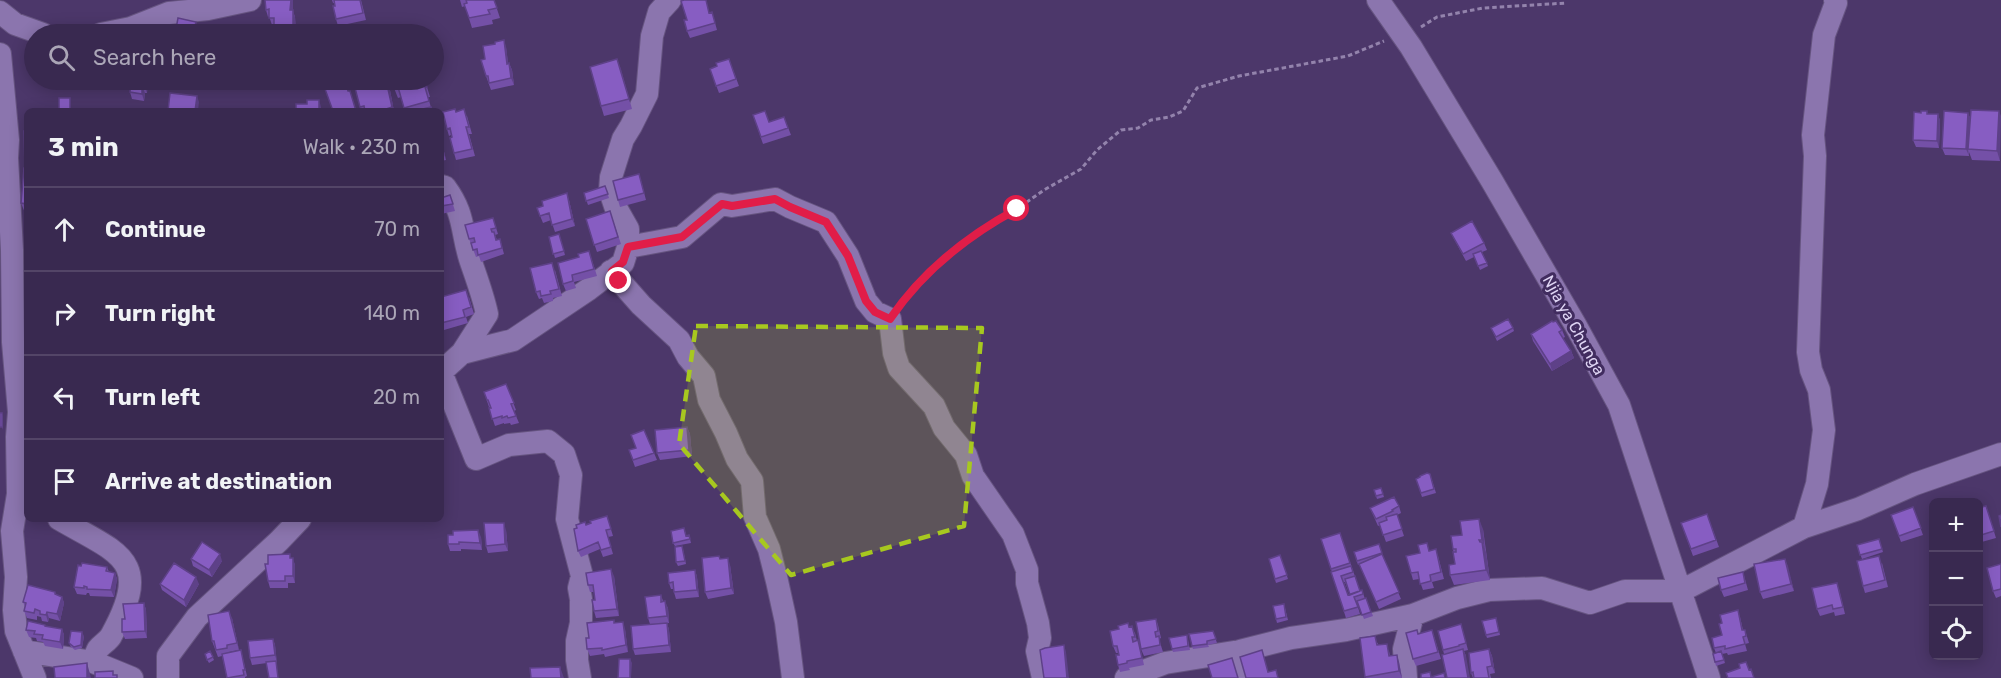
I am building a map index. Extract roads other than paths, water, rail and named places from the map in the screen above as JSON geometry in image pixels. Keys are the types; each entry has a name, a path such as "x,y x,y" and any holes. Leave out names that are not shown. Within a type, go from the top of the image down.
{"street":[{"path":"141,24 169,13 208,9 250,0"},
{"path":"462,353 513,339 589,289 623,262 628,247 628,229 615,206 610,191 612,177 623,139 647,94 652,36 659,12 670,0"},
{"name":"Njia ya Chunga","path":"1378,0 1403,36 1492,181 1619,405 1709,678"},
{"path":"1804,527 1817,484 1824,430 1819,390 1811,370 1808,352 1815,156 1813,135 1824,35 1836,3 1835,0"},
{"path":"0,12 15,24 24,27"},
{"path":"0,54 12,138 7,158 12,250 13,342 19,412 8,436 23,495 12,531 15,577 11,626 35,678"},
{"path":"444,187 456,201 462,218 469,256 487,314 462,353 444,369"},
{"path":"628,247 682,237 722,204 732,206 775,199 826,222 848,256 866,301 875,312 890,319 894,353 900,368 934,406 944,428 966,455 973,476 1013,534 1027,570 1027,583 1038,622 1040,638 1037,651 1043,678"},
{"path":"612,271 641,305 679,339 687,357 704,376 709,400 737,459 752,481 755,517 769,549 786,622 793,678"},
{"path":"444,379 476,459 509,446 548,441 564,454 571,475 567,519 582,576 579,588 581,622 577,641 580,678"},
{"path":"1126,678 1291,638 1346,630 1413,615 1457,598 1489,591 1542,588 1590,603 1625,591 1682,591 1804,527 1858,509 1915,484 2001,454"},
{"path":"64,522 114,550 130,571 131,579 126,603 110,638 98,649 93,662"},
{"path":"168,678 168,656 197,617 297,522"},
{"path":"1407,678 1404,649 1413,615"},
{"path":"11,626 132,678"},
{"path":"1240,651 1243,678"}]}
